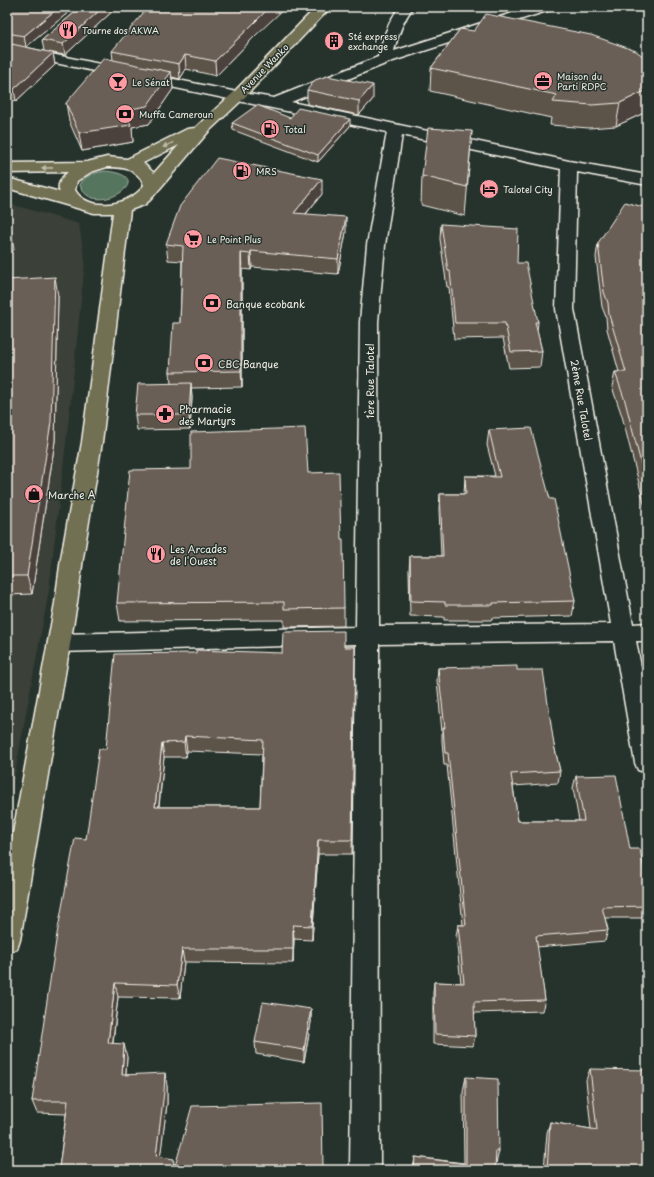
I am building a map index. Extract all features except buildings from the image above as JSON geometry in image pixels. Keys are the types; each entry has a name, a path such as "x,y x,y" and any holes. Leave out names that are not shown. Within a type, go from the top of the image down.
{"highway":[{"name":"Avenue Wanko","path":"152,185 203,128 236,97 324,7"},
{"name":"Avenue Wanko","path":"129,164 203,128"},
{"path":"7,168 86,167 107,162 129,164 142,169 149,176 152,185 147,194 137,202 122,207 107,209 80,204 7,183"},
{"path":"80,204 71,197 67,190 69,181 72,177 86,167"},
{"path":"7,940 66,603 72,558 92,442 122,207"}],"street":[{"path":"385,58 390,36 396,21 406,7"},
{"path":"275,103 385,58 545,7"},
{"path":"7,49 35,49 236,97 275,103 569,166 647,180"},
{"name":"1ère Rue Talotel","path":"365,1170 369,322 376,244 395,129"},
{"name":"2ème Rue Talotel","path":"569,166 565,309 647,764"},
{"path":"59,643 368,634 647,632"}],"shaded area":[{"name":"Marche A","path":"7,203 79,224 85,261 49,590 7,816"}],"green space":[{"path":"105,171 122,175 128,180 126,187 119,193 109,198 97,199 87,195 80,185 84,179 90,175"}],"place":[{"name":"Tourne dos AKWA","path":"68,30"},
{"name":"Sté express exchange","path":"334,41"},
{"name":"Maison du Parti RDPC","path":"543,81"},
{"name":"Le Sénat","path":"118,82"},
{"name":"Muffa Cameroun","path":"125,114"},
{"name":"Total","path":"270,129"},
{"name":"MRS","path":"242,171"},
{"name":"Talotel City","path":"489,189"},
{"name":"Le Point Plus","path":"193,239"},
{"name":"Banque ecobank","path":"212,303"},
{"name":"CBC Banque","path":"204,363"},
{"name":"Pharmacie des Martyrs","path":"165,414"},
{"name":"Marche A","path":"34,494"},
{"name":"Les Arcades de l'Ouest","path":"156,554"}]}
